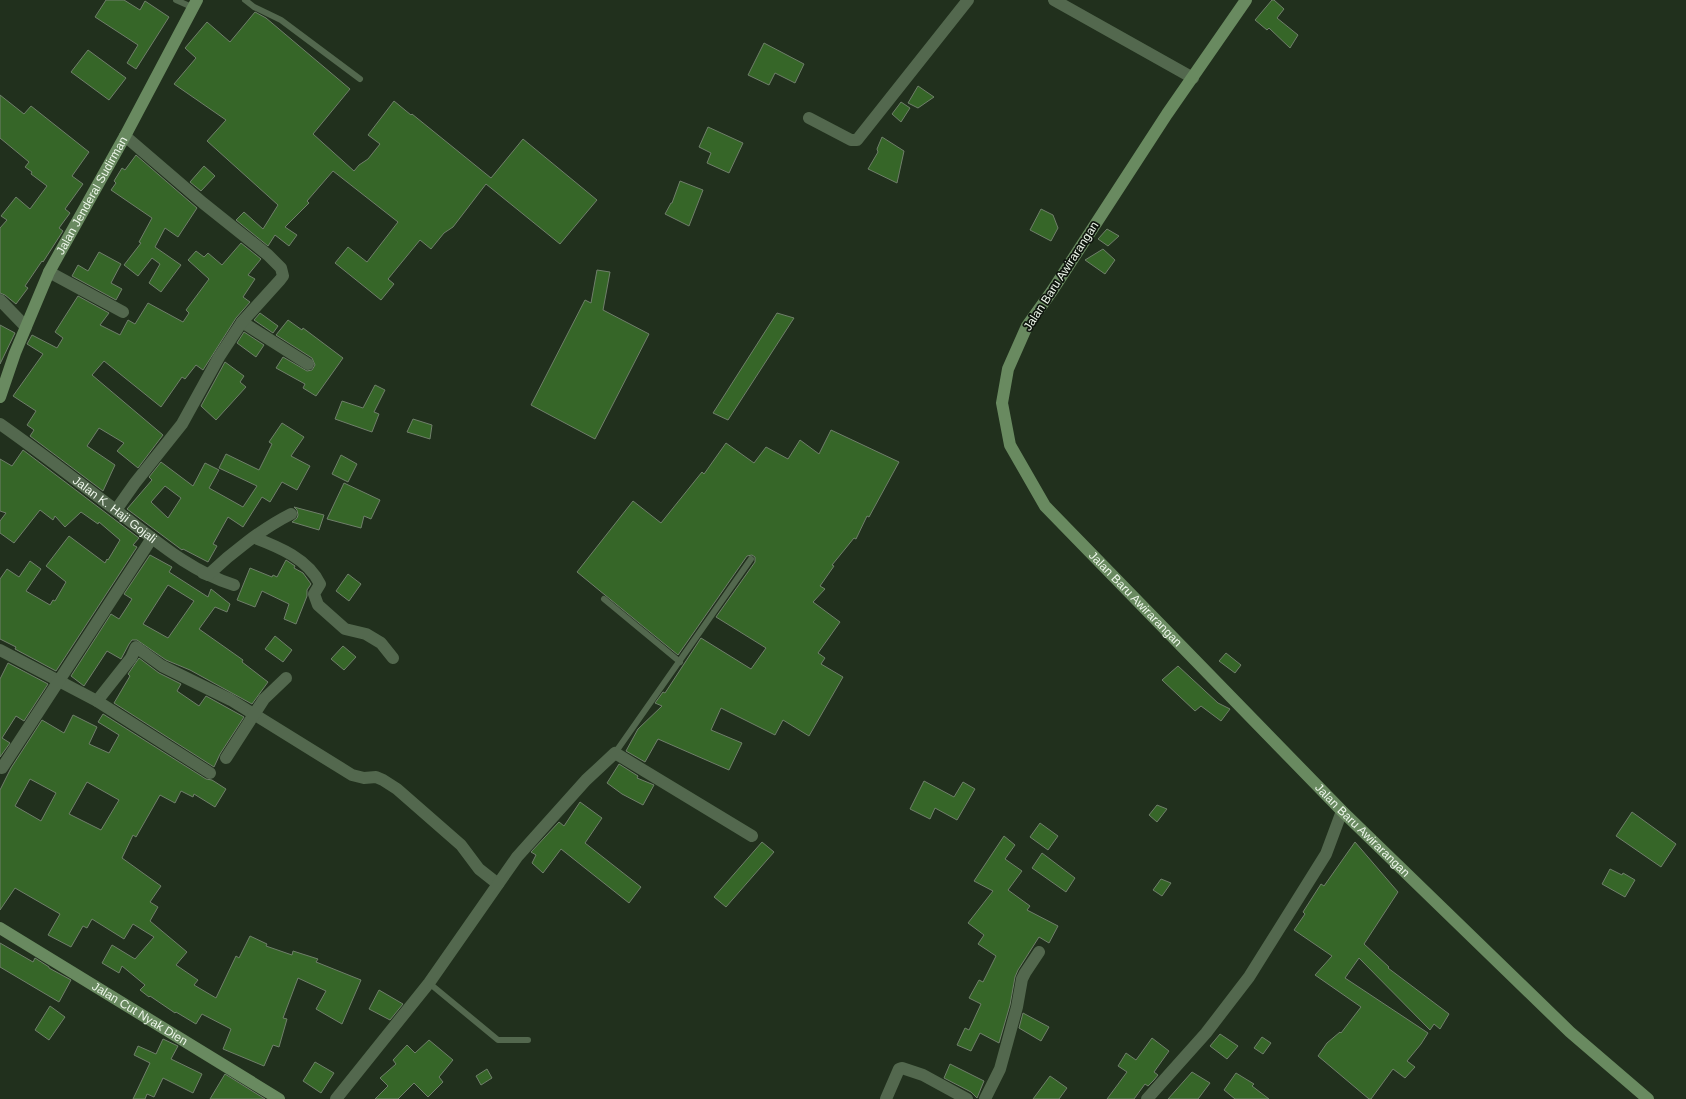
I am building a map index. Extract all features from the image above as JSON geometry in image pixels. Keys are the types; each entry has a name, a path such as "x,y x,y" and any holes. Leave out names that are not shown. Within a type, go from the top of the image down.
{"street":[{"path":"809,118 850,140 857,140 968,0"},
{"path":"1054,0 1193,78"},
{"name":"Jalan Baru Awirarangan","path":"1246,0 1167,114 1052,291 1027,326 1008,369 1002,403 1010,445 1045,506 1342,811 1570,1032 1648,1099"},
{"name":"Jalan Jenderal Sudirman","path":"0,397 49,272 125,136 195,4"},
{"path":"116,510 135,483 182,424 219,357 242,322 280,280 283,271 268,255 125,136"},
{"path":"49,272 123,312"},
{"path":"0,300 26,328"},
{"path":"242,322 308,364"},
{"name":"Jalan K. Haji Gojali","path":"0,424 152,538 203,573 215,579 234,585"},
{"path":"203,573 208,575 234,551 255,538 275,522 291,514"},
{"path":"1,769 152,538"},
{"path":"255,538 278,546 305,565 315,574 320,584 314,594 318,605 345,629 353,632 360,632 381,643 393,658"},
{"path":"97,701 131,658 136,647 162,666 231,700 352,775 364,778 376,777 397,789 461,845 479,869 498,884"},
{"path":"0,650 97,701 210,773"},
{"path":"226,758 264,699 286,678"},
{"path":"336,1099 429,983 522,851 586,780 615,753 752,836"},
{"path":"1147,1099 1206,1032 1249,977 1326,854 1342,811"},
{"name":"Jalan Cut Nyak Dien","path":"0,928 279,1099"},
{"path":"985,1099 1000,1069 1024,972 1039,952"},
{"path":"886,1099 899,1069 902,1068 923,1075 967,1099"}],"lane":[{"path":"176,0 195,4"},
{"path":"245,0 254,7 281,20 360,79"},
{"path":"615,753 751,559"},
{"path":"604,599 680,662"},
{"path":"429,983 498,1040 528,1040"}],"building":[{"path":"106,0 124,0 140,10 145,1 169,17 136,69 127,63 138,45 95,17"},
{"path":"1272,0 1284,9 1277,18 1298,35 1290,48 1269,28 1267,30 1255,20"},
{"path":"255,12 266,18 350,89 313,134 354,171 359,165 368,159 380,144 368,135 394,101 491,178 523,139 597,200 560,244 486,184 453,227 444,233 431,249 420,240 388,279 394,284 381,300 335,263 348,247 367,262 398,222 333,171 307,201 309,203 285,227 297,235 289,246 275,235 268,246 236,220 244,212 263,229 278,205 207,141 226,120 174,84 196,58 185,48 207,22 230,42"},
{"path":"764,43 804,64 795,83 775,73 769,85 748,75"},
{"path":"88,50 126,78 109,100 71,72"},
{"path":"918,86 934,97 918,108 908,103"},
{"path":"0,95 24,114 31,106 89,152 72,176 83,184 65,209 70,213 59,228 63,231 25,286 28,288 16,304 0,293 0,228 7,220 1,216 16,197 30,209 47,186 31,174 32,172 25,167 29,162 0,138"},
{"path":"901,102 910,108 901,122 892,114"},
{"path":"708,127 743,143 729,173 707,163 711,153 699,147"},
{"path":"882,137 904,151 897,183 868,169 878,152 877,149"},
{"path":"136,155 197,208 178,237 165,228 155,247 181,265 161,292 149,283 160,264 152,258 138,276 124,265 141,243 139,242 152,218 111,190 116,183 114,181 122,168 125,170"},
{"path":"204,166 215,176 201,191 190,182"},
{"path":"680,181 703,190 689,226 665,214 672,203"},
{"path":"1041,209 1053,215 1058,228 1051,241 1030,230"},
{"path":"1107,229 1119,236 1108,246 1098,239"},
{"path":"241,243 261,259 248,275 255,279 243,297 250,302 236,318 203,370 196,365 185,379 182,377 161,407 104,361 92,375 163,435 138,468 117,451 124,443 99,428 87,446 115,465 103,491 30,436 34,430 27,425 36,411 13,396 43,354 27,344 32,335 57,348 63,338 55,332 78,296 109,313 100,325 120,335 128,320 135,324 148,303 183,322 189,313 186,310 209,279 188,260 196,251 204,257 208,253 222,265"},
{"path":"1103,249 1115,260 1105,274 1085,260"},
{"path":"99,252 121,264 111,283 122,289 116,300 72,276 78,265 88,271"},
{"path":"597,270 610,272 603,310 649,334 595,439 531,405 585,300 591,303"},
{"path":"260,313 278,326 273,333 254,320"},
{"path":"777,313 794,318 728,420 713,413"},
{"path":"288,320 302,330 303,328 343,358 316,396 303,388 305,384 276,368 283,357 307,371 312,370 315,365 312,358 276,335"},
{"path":"0,325 15,333 0,364"},
{"path":"244,332 264,345 256,357 237,343"},
{"path":"225,362 244,376 240,382 246,387 216,420 201,406"},
{"path":"375,385 385,390 374,412 379,414 372,432 335,419 342,401 363,408"},
{"path":"413,419 432,425 430,439 407,432"},
{"path":"282,423 304,437 291,456 310,466 297,490 282,482 270,502 262,497 243,527 228,517 213,544 217,546 208,562 183,549 182,550 127,509 152,480 149,477 161,462 193,486 205,463 219,470 209,488 243,507 257,486 219,468 226,454 259,470 272,444 269,442","holes":["165,486 181,498 168,518 151,502"]},
{"path":"831,430 899,462 869,517 867,516 856,539 854,538 832,565 834,566 820,586 825,589 813,602 840,622 818,653 825,658 821,664 843,677 809,736 783,720 775,735 721,708 711,730 742,743 729,770 658,739 645,762 626,751 638,729 662,706 655,703 663,692 665,693 701,638 751,669 766,648 716,617 755,562 755,557 752,555 747,556 678,655 577,572 633,501 661,523 702,472 704,474 726,443 754,463 766,447 788,459 800,440 819,454"},
{"path":"23,450 139,538 133,545 137,547 56,671 15,649 16,647 0,639 0,579 7,569 19,577 30,561 41,569 26,591 50,605 53,600 55,601 66,582 46,566 69,536 105,563 120,540 99,522 98,524 81,512 65,527 55,516 53,520 40,510 14,543 0,533 0,521 6,513 0,511 0,459 12,466"},
{"path":"341,455 357,464 348,482 332,474"},
{"path":"344,483 380,500 371,519 364,516 361,528 327,519"},
{"path":"294,507 324,515 319,530 292,522 298,515 297,510"},
{"path":"150,555 172,567 169,572 208,597 211,589 230,604 227,612 215,607 199,629 243,660 242,662 268,682 252,704 190,670 166,660 137,640 132,640 121,659 107,651 84,686 71,676 111,614 119,619 125,610 132,599 124,594","holes":["168,585 194,601 168,638 143,624"]},
{"path":"286,560 295,566 294,568 303,573 311,584 307,590 307,596 296,624 284,619 289,604 262,591 255,607 237,600 250,568 272,577 273,575 277,577"},
{"path":"348,574 361,584 349,601 336,591"},
{"path":"275,636 292,650 283,662 265,649"},
{"path":"343,646 356,657 344,670 331,659"},
{"path":"1226,653 1241,665 1235,673 1219,661"},
{"path":"139,658 159,673 181,684 177,691 199,706 206,696 244,717 220,754 214,767 114,703 130,676 128,674"},
{"path":"8,663 48,684 24,721 16,716 2,738 10,743 0,757 0,679"},
{"path":"1178,666 1218,703 1230,709 1221,721 1201,706 1195,711 1162,680"},
{"path":"103,714 206,779 212,780 226,789 215,807 194,794 193,797 181,791 175,803 160,795 136,837 133,835 122,858 161,886 150,902 158,907 150,921 187,952 176,965 198,980 194,985 216,998 236,956 239,958 250,936 267,944 266,946 292,955 293,951 318,959 316,962 361,980 342,1024 316,1009 326,991 298,978 283,1018 287,1019 279,1047 273,1045 264,1066 223,1049 231,1029 202,1014 196,1024 176,1012 175,1013 140,990 145,985 122,966 119,973 102,963 112,945 135,959 154,937 133,924 124,939 92,919 87,928 83,926 71,947 48,935 60,914 15,888 0,910 0,790 11,768 42,720 64,733 73,715 97,727 89,744 109,753 119,735 98,722","holes":["30,779 56,793 41,821 15,806","87,782 119,800 101,830 69,814"]},
{"path":"619,764 638,776 637,778 654,785 643,805 622,794 607,783"},
{"path":"924,781 954,797 963,782 975,789 957,820 935,808 930,819 910,809"},
{"path":"580,802 602,818 585,843 641,887 629,903 561,849 543,873 532,863 536,855 531,852 559,822 564,826"},
{"path":"1157,805 1167,809 1157,822 1149,815"},
{"path":"1632,812 1676,844 1661,867 1616,836"},
{"path":"1040,823 1058,836 1048,850 1030,837"},
{"path":"1004,836 1015,845 1005,859 1022,871 1008,890 1030,906 1027,910 1058,926 1049,943 1039,937 1018,970 999,1043 980,1033 971,1051 957,1045 965,1028 969,1030 981,1004 969,998 979,980 983,982 996,956 978,944 984,935 968,923 993,891 974,881"},
{"path":"762,842 774,852 726,907 714,897"},
{"path":"1355,842 1398,892 1364,944 1389,967 1388,968 1449,1014 1440,1029 1434,1024 1430,1030 1359,958 1345,978 1428,1033 1407,1061 1415,1067 1405,1078 1393,1069 1371,1099 1369,1099 1318,1056 1327,1043 1340,1032 1341,1033 1361,1007 1315,975 1332,956 1294,930 1305,914 1303,912 1321,884 1324,886"},
{"path":"1042,853 1075,878 1066,892 1032,868"},
{"path":"1610,869 1622,875 1623,873 1635,880 1625,897 1602,884"},
{"path":"1161,879 1171,883 1162,896 1153,890"},
{"path":"0,943 33,962 35,958 49,968 71,980 59,1002 0,967"},
{"path":"379,990 403,1004 390,1020 369,1009"},
{"path":"50,1006 65,1017 49,1040 35,1030"},
{"path":"1023,1013 1049,1027 1041,1041 1019,1028"},
{"path":"1220,1034 1238,1046 1227,1059 1210,1046"},
{"path":"1262,1037 1271,1043 1263,1054 1254,1048"},
{"path":"1152,1038 1169,1051 1154,1072 1158,1075 1148,1086 1145,1084 1134,1099 1107,1099 1127,1072 1118,1066 1126,1053 1136,1060"},
{"path":"163,1039 178,1046 171,1059 202,1074 193,1093 163,1078 154,1097 147,1094 145,1099 133,1099 150,1063 134,1055 138,1046 156,1054"},
{"path":"429,1040 453,1060 439,1077 443,1082 428,1097 414,1083 398,1099 375,1099 388,1086 380,1078 396,1064 393,1060 407,1045 415,1053"},
{"path":"315,1062 334,1073 321,1093 303,1081"},
{"path":"950,1064 984,1081 977,1098 971,1092 944,1078"},
{"path":"487,1069 492,1078 481,1085 476,1076"},
{"path":"1192,1072 1210,1083 1198,1099 1168,1099"},
{"path":"1236,1073 1254,1084 1252,1086 1269,1099 1235,1099 1224,1090"},
{"path":"225,1074 265,1099 210,1099"},
{"path":"1050,1076 1067,1088 1059,1099 1033,1099"}]}
